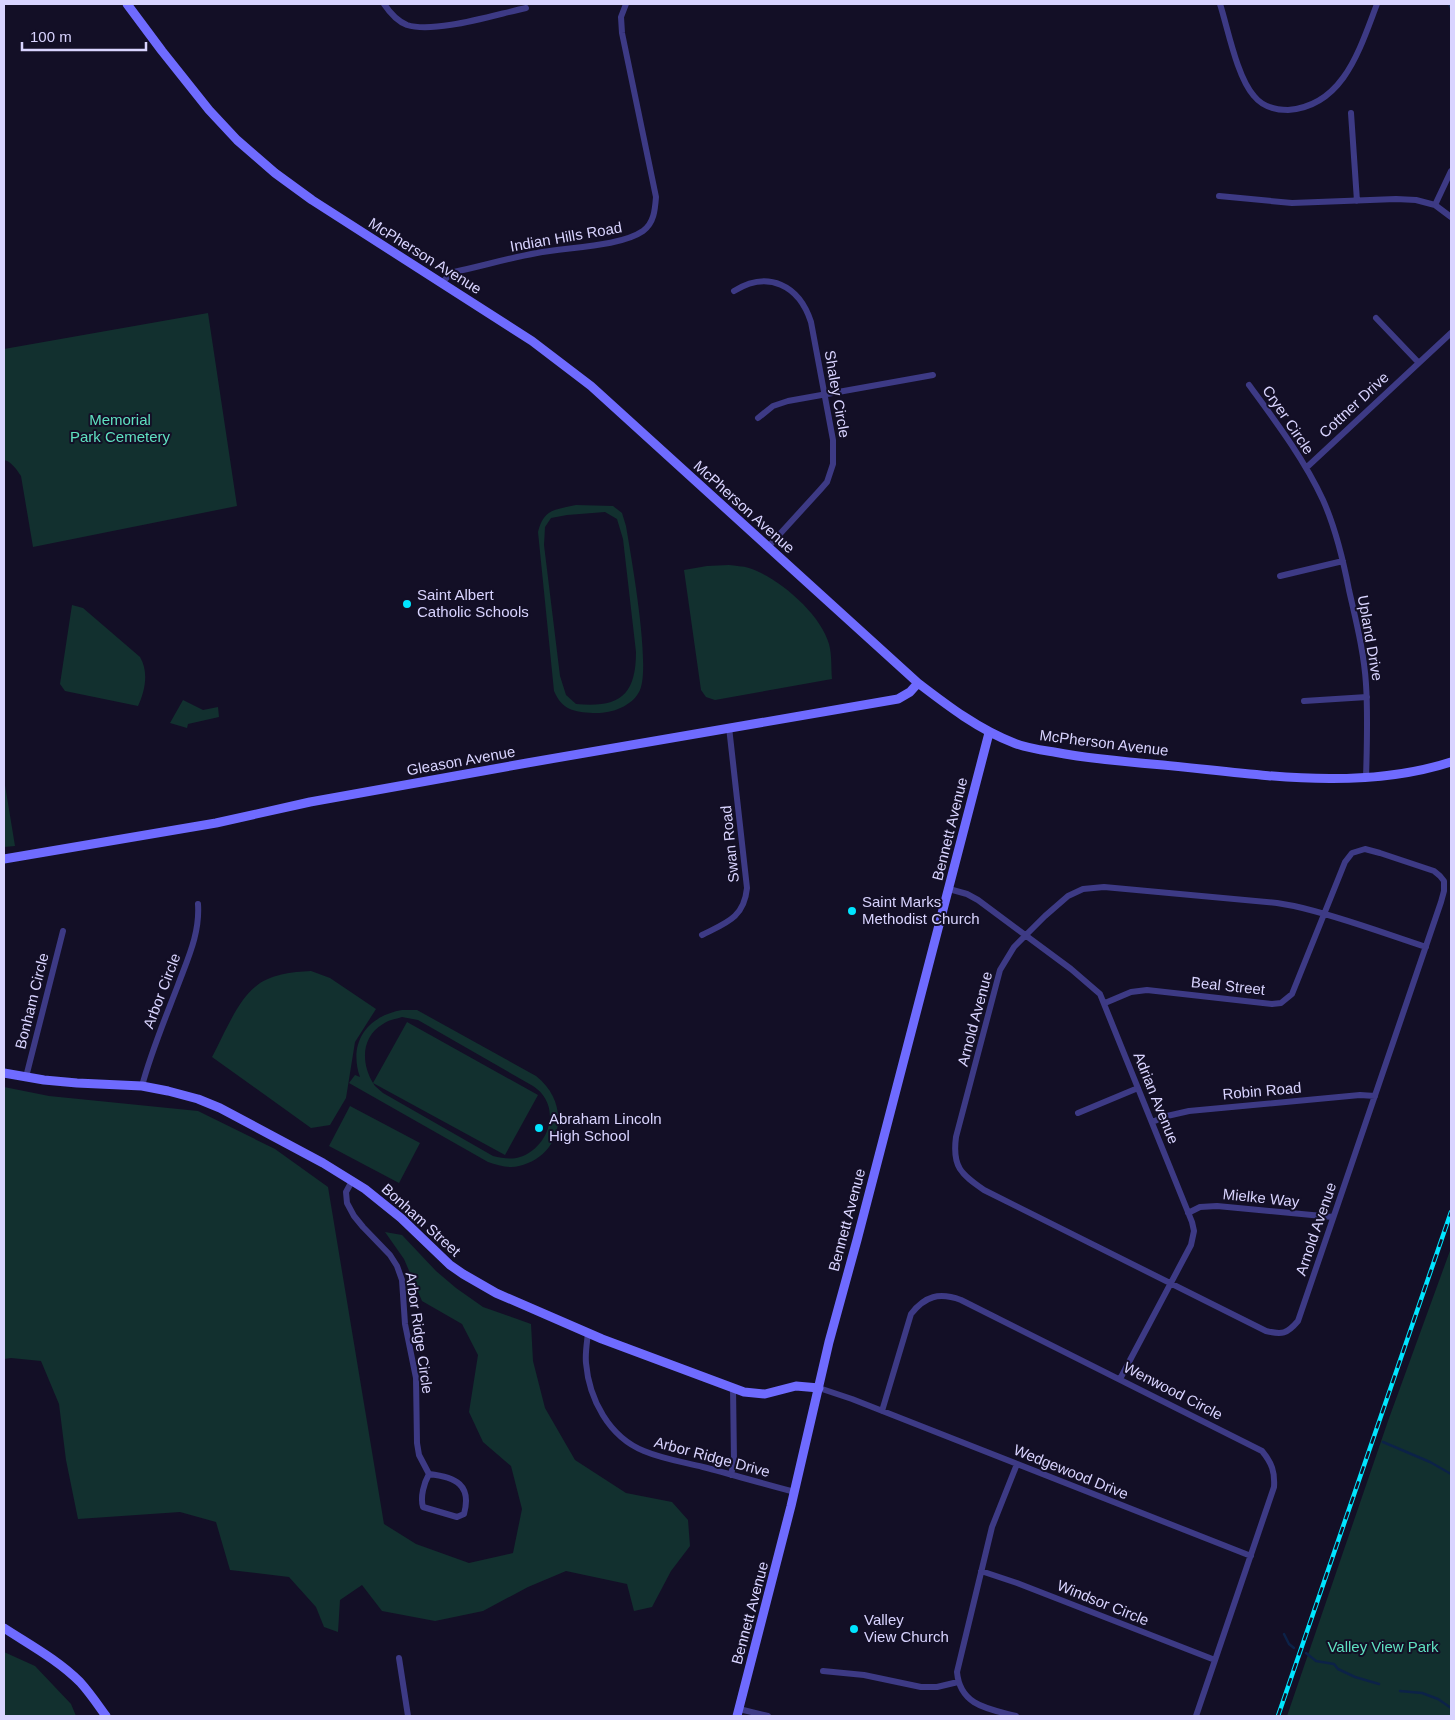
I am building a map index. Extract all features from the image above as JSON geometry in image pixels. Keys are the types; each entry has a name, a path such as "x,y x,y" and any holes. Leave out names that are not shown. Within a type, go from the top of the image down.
{"main road":[{"name":"McPherson Avenue","path":"127,4 194,91 237,140 258,159 312,200 532,340 563,363 591,386 918,683 989,733 1015,744 1091,758 1324,779 1366,778 1425,769 1451,762"},
{"name":"Gleason Avenue","path":"4,859 216,823 310,802 898,699 910,692 918,683"},
{"name":"Bennett Avenue","path":"738,1713 795,1492 841,1296 989,733"},
{"name":"Bonham Street","path":"4,1073 77,1083 142,1086 186,1095 220,1108 323,1163 352,1181 382,1202 435,1252 463,1274 496,1293 652,1359 744,1392 772,1393 796,1386 819,1388"},
{"path":"4,1628 43,1652 66,1670 87,1690 106,1716"}],"street":[{"path":"384,4 399,20 408,25 421,27 476,20 526,8"},
{"name":"Indian Hills Road","path":"442,283 454,272 534,253 602,244 633,237 650,224 655,214 656,197 622,33 621,17 626,4"},
{"path":"1220,4 1237,60 1254,98 1262,104 1283,110 1310,106 1336,88 1354,58 1377,4"},
{"path":"1351,113 1357,201"},
{"path":"1435,205 1451,171"},
{"path":"1219,196 1292,203 1416,200 1435,205 1451,217"},
{"name":"Shaley Circle","path":"734,291 749,283 776,282 790,290 807,310 812,322 834,449 831,473 820,490 768,547"},
{"path":"1376,318 1418,362"},
{"name":"Cottner Drive","path":"1306,468 1451,333"},
{"path":"758,418 767,410 780,403 933,375"},
{"name":"Cryer Circle","path":"1249,385 1288,438 1306,468"},
{"name":"Upland Drive","path":"1306,468 1325,506 1338,542 1364,668 1367,697 1366,778"},
{"path":"1280,576 1343,561"},
{"path":"1304,701 1367,697"},
{"name":"Swan Road","path":"702,935 734,917 741,910 746,900 747,888 729,728"},
{"name":"Beal Street","path":"1104,1003 1131,992 1147,990 1272,1004 1281,1003 1292,994 1345,862 1352,853 1364,849 1434,870 1444,881 1444,890 1426,946"},
{"name":"Arnold Avenue","path":"1094,887 1278,903 1305,908 1426,946 1298,1321 1292,1329 1278,1334 1266,1331 984,1190 966,1178 958,1167 954,1149 956,1137 1000,970 1010,952 1026,935 1068,896 1083,889 1094,887"},
{"name":"Adrian Avenue","path":"949,889 967,894 978,900 1026,935 1100,994 1188,1213 1194,1231 1193,1240 1120,1379"},
{"name":"Arbor Circle","path":"142,1086 148,1065 193,947 199,919 198,904"},
{"name":"Bonham Circle","path":"26,1077 63,930"},
{"path":"1078,1113 1138,1088"},
{"name":"Robin Road","path":"1152,1122 1189,1111 1350,1096 1375,1096"},
{"name":"Arbor Ridge Circle","path":"352,1181 346,1192 351,1209 363,1227 390,1255 397,1266 402,1280 404,1324 416,1378 417,1443 419,1455 429,1474"},
{"name":"Mielke Way","path":"1188,1213 1200,1207 1218,1206 1333,1217"},
{"name":"Wenwood Circle","path":"882,1411 910,1314 918,1305 935,1296 944,1295 961,1300 1262,1451 1269,1459 1275,1474 1274,1487 1196,1716"},
{"name":"Arbor Ridge Drive","path":"588,1333 585,1361 587,1378 592,1394 606,1420 620,1435 643,1451 795,1492"},
{"path":"731,1475 734,1461 733,1387"},
{"name":"Wedgewood Drive","path":"819,1388 1251,1556"},
{"path":"1016,1464 992,1527 957,1672 958,1682 964,1694 972,1702 982,1707 1016,1716"},
{"path":"429,1474 456,1481 463,1487 467,1499 464,1514 457,1517 423,1507 422,1498 429,1474"},
{"name":"Windsor Circle","path":"981,1571 1017,1583 1215,1660"},
{"path":"399,1658 408,1716"},
{"path":"823,1671 864,1675 921,1687 937,1687 958,1682"},
{"path":"738,1713 768,1716"}],"green space":[{"name":"Memorial Park Cemetery","path":"208,313 237,506 33,547 21,476 11,464 4,460 4,349"},
{"path":"576,505 613,506 622,513 636,586 642,638 642,680 639,692 625,706 613,711 600,713 586,713 569,709 561,702 554,691 538,532 543,519 551,512","holes":["605,512 617,519 623,539 636,652 633,679 622,696 614,701 604,704 576,704 566,695 560,676 544,545 545,527 551,518 567,515"]},
{"path":"729,565 747,567 773,579 808,609 824,632 829,644 832,679 715,700 706,697 701,690 684,570"},
{"path":"72,605 83,608 140,657 143,663 145,682 138,706 65,691 60,684"},
{"path":"183,700 203,710 218,707 219,717 188,724 187,728 170,723"},
{"path":"4,779 15,846 4,847"},
{"path":"311,971 330,978 376,1009 355,1042 346,1098 330,1125 311,1128 212,1057 236,1010 248,993 274,976"},
{"path":"402,1010 417,1010 536,1076 547,1087 558,1113 558,1127 546,1151 534,1160 515,1167 488,1162 349,1083 355,1075 360,1077 357,1053 363,1033 379,1018","holes":["402,1017 418,1020 533,1086 542,1094 547,1103 550,1121 543,1139 529,1153 513,1158 493,1156 383,1093 375,1086 366,1067 365,1051 370,1036 376,1029 387,1022"]},
{"path":"407,1022 538,1095 505,1155 373,1083"},
{"path":"4,1087 49,1096 198,1111 275,1149 328,1187 384,1524 416,1544 469,1563 513,1553 522,1509 511,1466 483,1442 469,1412 478,1355 462,1324 422,1301 404,1259 385,1232 402,1235 436,1271 483,1307 531,1324 533,1361 545,1408 575,1460 626,1493 672,1502 688,1520 690,1546 671,1571 652,1607 634,1611 627,1584 566,1571 528,1587 483,1611 435,1621 382,1611 362,1585 340,1600 338,1632 324,1627 316,1607 289,1577 230,1570 216,1522 180,1512 78,1519 66,1460 59,1404 41,1361 4,1359"},
{"path":"350,1106 420,1143 399,1183 329,1146"},
{"name":"Valley View Park","path":"1451,1248 1451,1716 1287,1716 1388,1421"},
{"path":"4,1652 35,1666 71,1704 76,1716 4,1716"}],"waterway":[{"path":"1449,4 1451,8"},
{"path":"1383,1442 1430,1462 1451,1474"},
{"path":"1284,1634 1289,1644 1294,1648"},
{"path":"1306,1653 1316,1661 1334,1664 1338,1669 1355,1677 1379,1684"},
{"path":"1400,1691 1422,1693 1438,1699 1451,1708"}],"railway":[{"path":"1278,1716 1451,1212"}],"place":[{"name":"Saint Albert Catholic Schools","path":"407,604"},
{"name":"Saint Marks Methodist Church","path":"852,911"},
{"name":"Abraham Lincoln High School","path":"539,1128"},
{"name":"Valley View Church","path":"854,1629"}]}
